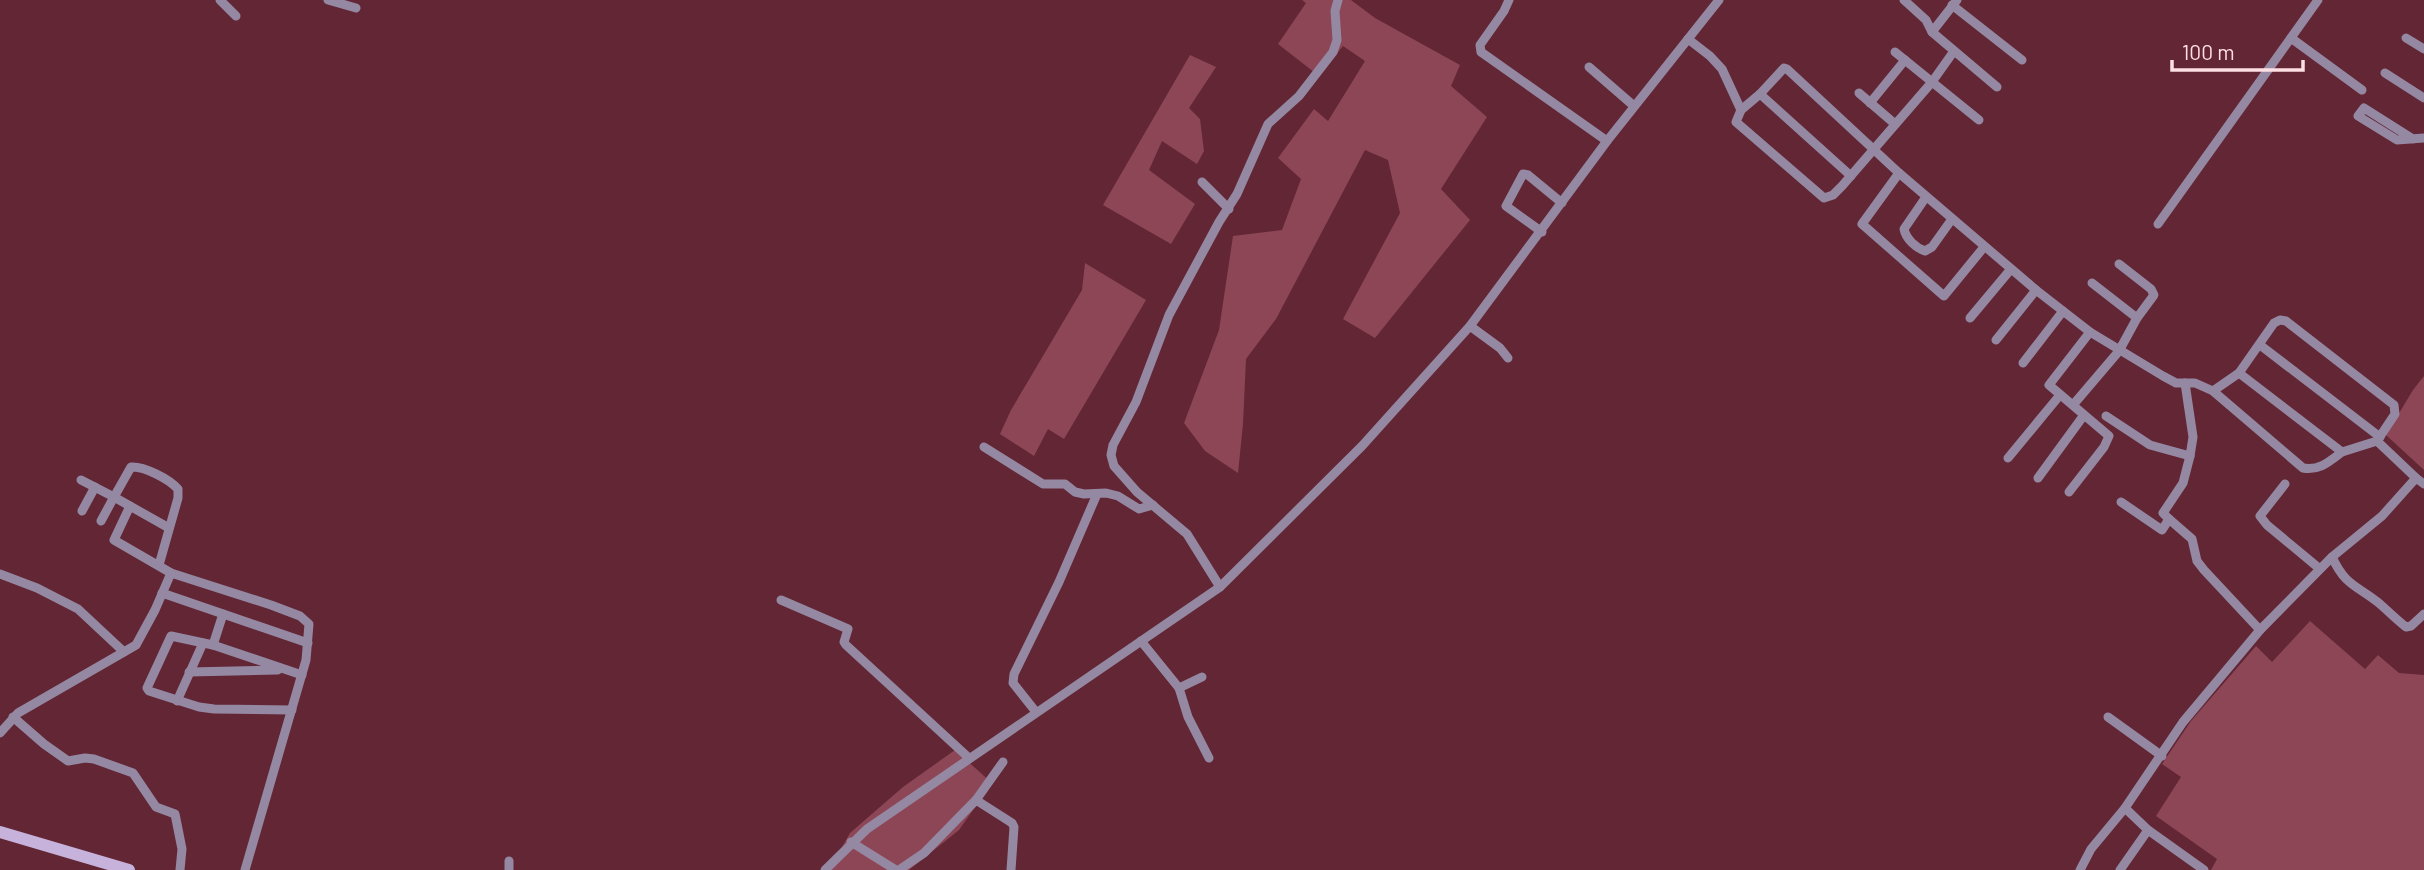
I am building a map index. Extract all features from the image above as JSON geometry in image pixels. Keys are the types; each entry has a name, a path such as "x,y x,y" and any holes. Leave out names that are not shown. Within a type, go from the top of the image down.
{"street":[{"path":"220,0 236,16"},
{"path":"328,0 356,8"},
{"path":"1220,587 1187,534 1138,492 1114,466 1111,455 1136,402 1169,315 1199,257 1229,209 1268,124 1299,96 1333,52 1337,40 1335,11 1338,0"},
{"path":"1509,0 1480,45 1481,52 1607,141"},
{"path":"825,870 851,842 1220,587 1362,446 1470,326 1607,141 1719,0"},
{"path":"1905,0 1926,20 1932,32 1997,87"},
{"path":"2158,225 2318,0"},
{"path":"1932,32 1954,3 2022,61"},
{"path":"2406,37 2424,49"},
{"path":"2291,38 2362,90"},
{"path":"1688,39 1722,69 1741,110"},
{"path":"1954,51 1932,82 1895,124 1874,149 1851,176 1833,195 1824,198 1737,122 1741,110 1787,68 1874,149 1899,173 1926,197 2090,332 2176,383 2195,383 2213,391 2303,468 2323,466 2342,452 2378,439 2395,414 2394,405 2283,320 2274,323 2239,373 2213,391"},
{"path":"1895,52 1979,120"},
{"path":"1870,103 1905,60"},
{"path":"1589,67 1634,106"},
{"path":"2385,73 2424,98"},
{"path":"1859,93 1895,124"},
{"path":"1760,94 1851,176"},
{"path":"2413,139 2364,108 2358,116 2397,140 2413,139 2424,138"},
{"path":"1899,173 1862,225 1944,296 1984,247"},
{"path":"1542,232 1506,206 1523,174 1528,175 1562,203"},
{"path":"1202,182 1229,209"},
{"path":"1926,197 1904,229 1910,241 1925,251 1952,219"},
{"path":"2073,405 2119,351 2154,293 2119,264"},
{"path":"1970,318 2011,269"},
{"path":"2092,283 2137,318"},
{"path":"1996,340 2036,290"},
{"path":"2023,363 2063,311"},
{"path":"1470,326 1500,348 1507,358"},
{"path":"2068,492 2108,441 2107,433 2049,385 2090,332"},
{"path":"2080,870 2091,849 2125,808 2162,756 2168,741 2260,630 2332,557 2420,481 2378,439 2260,345"},
{"path":"2239,373 2342,452"},
{"path":"2185,383 2193,437 2190,456 2183,483 2163,513 2192,539 2197,561 2260,630"},
{"path":"2008,458 2060,395"},
{"path":"2038,478 2084,415"},
{"path":"2106,416 2150,445 2190,456"},
{"path":"985,447 1043,484 1061,483 1078,493 1118,496 1139,509 1153,505"},
{"path":"101,521 133,466 174,485 178,489 178,498 159,565"},
{"path":"81,480 169,528"},
{"path":"2285,484 2260,516 2267,525 2320,569"},
{"path":"82,511 95,487"},
{"path":"1036,712 1013,683 1014,674 1059,582 1097,494"},
{"path":"2122,502 2162,530 2169,519"},
{"path":"130,506 114,540 171,573 300,616 309,624 302,675 245,870"},
{"path":"2332,557 2341,575 2406,627 2411,626 2424,614"},
{"path":"0,733 13,717 132,648 171,573"},
{"path":"0,574 37,588 78,609 124,652"},
{"path":"162,593 308,643"},
{"path":"780,600 846,628 849,631 844,642 846,645 969,758"},
{"path":"177,701 189,672 208,644 223,614"},
{"path":"292,710 214,709 177,701 147,690 169,637 174,636 208,644 302,675"},
{"path":"1141,641 1179,688 1188,717 1209,758"},
{"path":"189,672 287,670"},
{"path":"1179,688 1202,677"},
{"path":"13,717 68,761 85,758 133,773 156,807 175,814 182,849 180,870"},
{"path":"2108,717 2162,756"},
{"path":"851,842 898,870 924,853 976,800 1003,762"},
{"path":"976,800 1012,823 1011,870"},
{"path":"2125,808 2148,830 2204,870"},
{"path":"2126,868 2148,830"},
{"path":"0,832 129,870"}],"shaded area":[{"path":"1302,0 1351,0 1375,18 1460,65 1451,86 1487,117 1441,189 1470,220 1375,338 1343,319 1400,213 1388,160 1365,150 1276,319 1246,359 1238,473 1205,451 1184,423 1219,330 1233,236 1282,230 1301,179 1278,158 1314,109 1328,121 1365,61 1343,46 1319,76 1278,44 1306,3"},
{"path":"1190,55 1216,67 1189,108 1200,119 1204,151 1197,164 1162,141 1149,170 1195,204 1171,244 1103,205"},
{"path":"1085,263 1146,300 1064,439 1048,429 1034,456 1000,434 1011,410 1082,290"},
{"path":"2424,376 2424,470 2386,435"},
{"path":"2310,621 2365,669 2378,655 2399,673 2424,675 2424,870 2211,870 2217,859 2156,816 2181,777 2162,764 2191,721 2256,646 2272,662"},
{"path":"955,750 992,783 959,830 909,870 829,870 850,833 903,787"}]}
